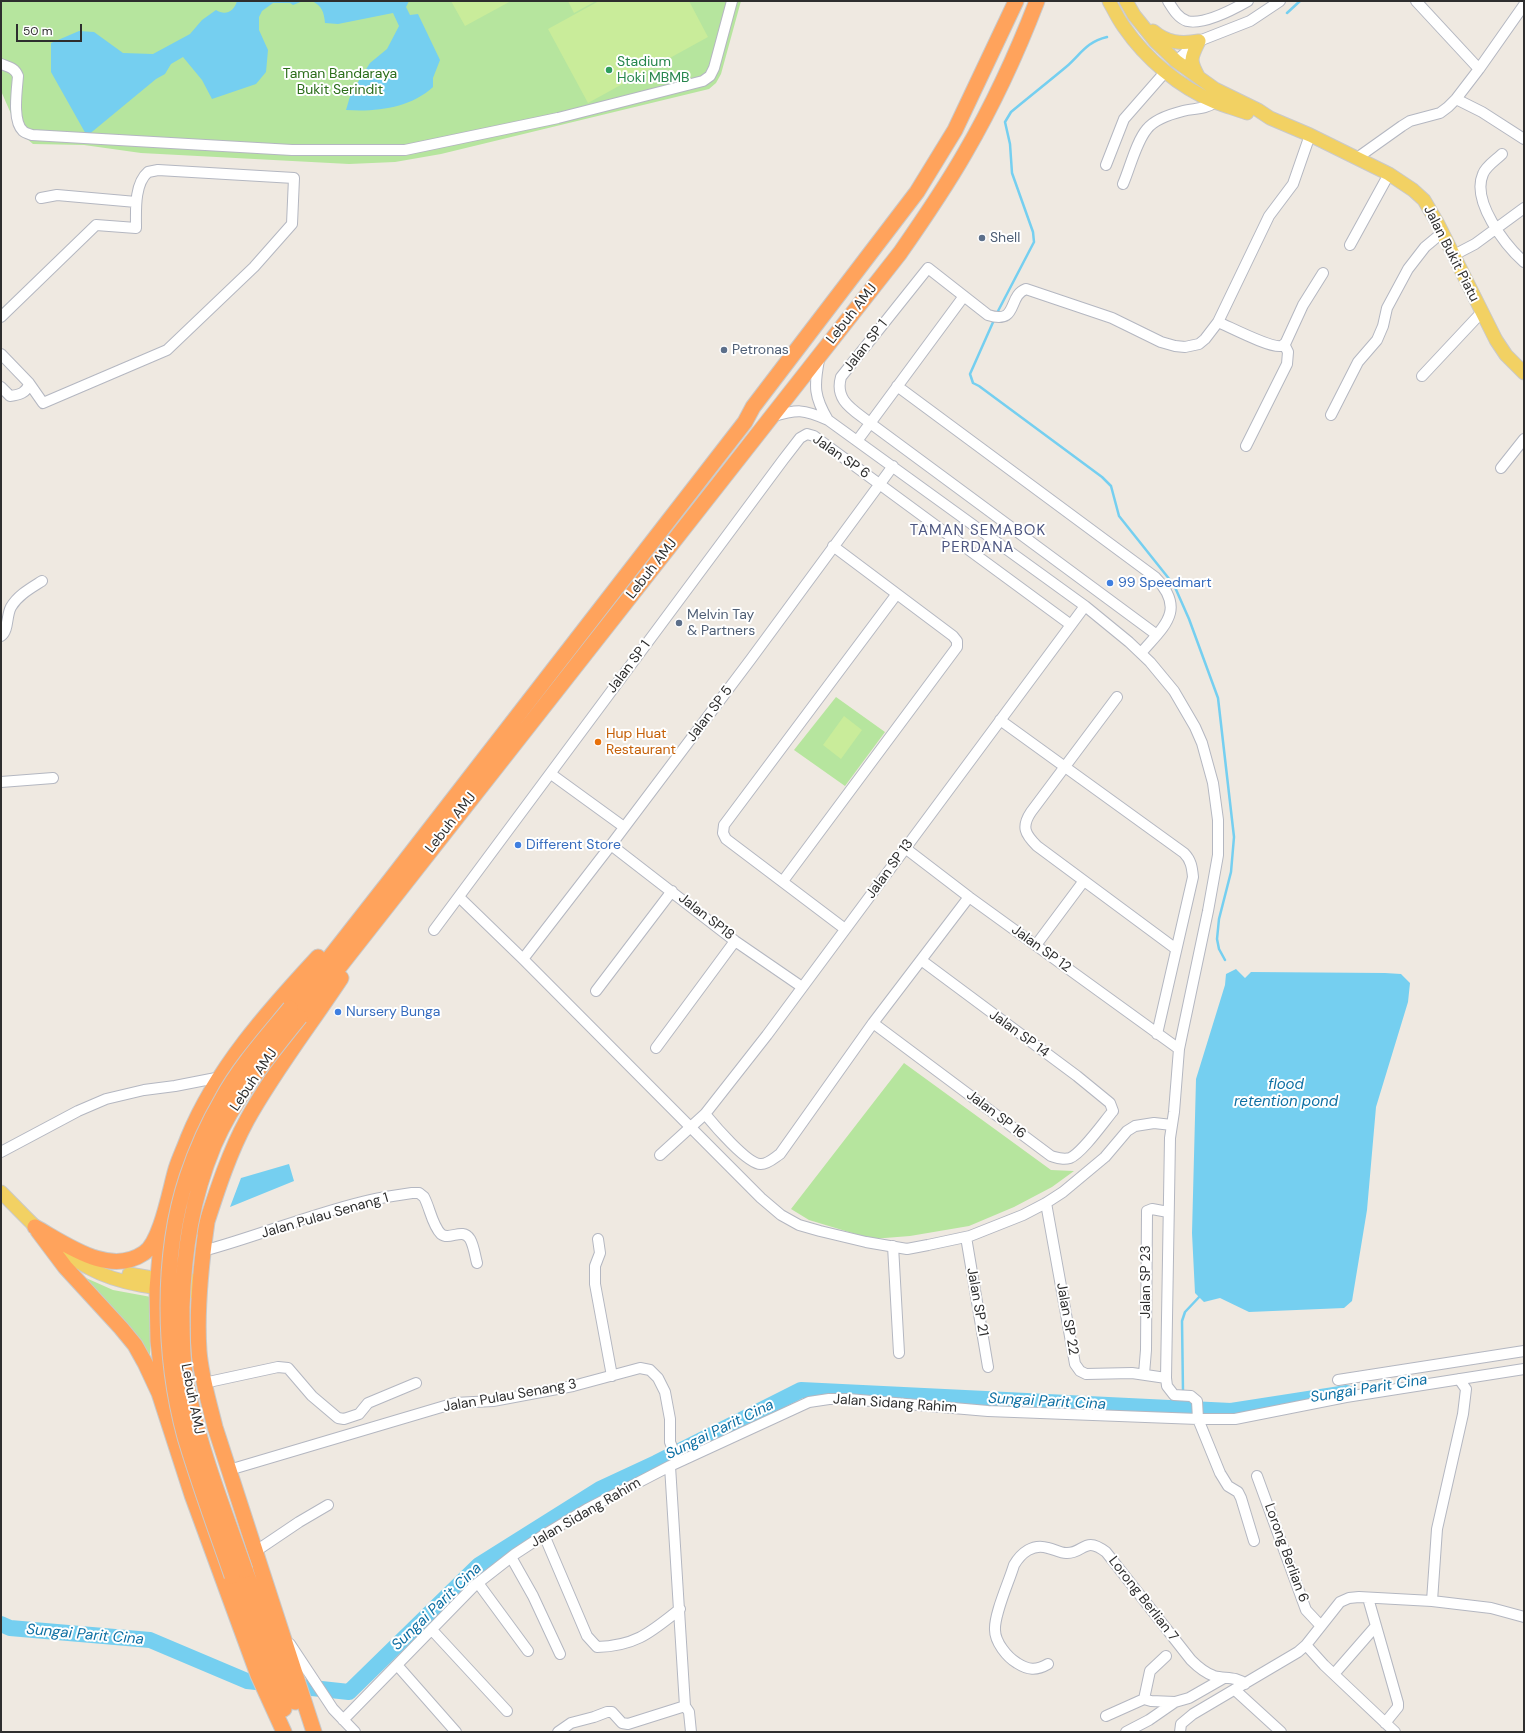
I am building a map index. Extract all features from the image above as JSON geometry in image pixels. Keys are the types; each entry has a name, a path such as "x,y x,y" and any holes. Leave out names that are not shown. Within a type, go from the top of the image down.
{"highway":[{"name":"Lebuh AMJ","path":"396,884 745,422 753,406 918,192 955,130 1016,1"},
{"name":"Lebuh AMJ","path":"293,1732 239,1573 188,1393 182,1324 185,1254 190,1218 214,1145 234,1107 295,1012 771,417 900,253 941,194 966,152 1002,82 1038,3"},
{"path":"35,1227 92,1257 119,1261 136,1258 151,1248 164,1213 176,1168 189,1136 203,1106 236,1053 285,993 396,884"},
{"path":"164,1213 165,1244 169,1252 184,1256 195,1251 199,1246 230,1155 246,1121 265,1089 312,1022 396,884"},
{"path":"164,1213 157,1284 158,1341 161,1371 174,1438"},
{"path":"199,1351 199,1287 207,1222"},
{"path":"35,1227 65,1266 135,1345 159,1393 197,1509 277,1686 314,1732"},
{"path":"158,1341 161,1328 166,1321 174,1317 185,1318 195,1329 204,1383 215,1426 298,1679 277,1686"},
{"name":"Lebuh AMJ","path":"239,1573 298,1679"},
{"name":"Lebuh AMJ","path":"277,1686 308,1732"},
{"path":"277,1686 284,1732"}],"main road":[{"name":"Jalan Bukit Piatu","path":"1109,1 1124,27 1153,62 1195,91 1215,102 1256,116 1270,118"},
{"name":"Jalan Bukit Piatu","path":"1126,1 1134,15 1155,41 1176,61 1215,89 1258,110 1270,118 1310,135 1389,174 1403,182 1424,200 1454,255 1481,313 1496,340 1506,355 1524,373"},
{"path":"1134,15 1166,40 1178,43 1199,41"},
{"path":"1198,77 1191,63 1192,56 1199,41"},
{"path":"1137,44 1165,61 1176,61 1177,72 1195,91"},
{"path":"1,1192 35,1227 93,1263 157,1284 199,1287"}],"street":[{"path":"1,64 16,71 18,76 16,114 18,124 24,132 32,135 292,150 405,150 558,118 703,81 710,76 714,68 732,1"},
{"path":"1168,1 1179,16 1195,22 1229,11 1248,1"},
{"path":"1416,1 1479,69"},
{"path":"1176,61 1199,41 1250,21 1273,3"},
{"path":"1357,158 1410,121 1440,113 1456,99 1524,5"},
{"path":"1106,165 1124,119 1166,71"},
{"path":"1456,99 1522,134"},
{"path":"1123,184 1146,130 1153,124 1182,111 1204,108 1215,102"},
{"path":"857,441 964,296 988,315 1004,317 1010,312 1021,292 1026,289 1112,318 1161,342 1185,347 1199,344 1205,339 1218,322 1269,216 1293,184 1310,135"},
{"path":"1502,154 1492,162 1483,174 1481,199 1496,228 1524,262"},
{"path":"1,317 96,225 136,228 136,202 144,175 148,172 158,170 294,178 292,224 254,267 167,350 43,403 29,383 1,354"},
{"path":"1350,245 1389,174"},
{"path":"41,198 57,195 136,202"},
{"path":"1454,255 1475,244 1524,208"},
{"path":"1331,415 1358,362 1377,340 1383,326 1387,308 1408,269 1425,247 1442,232"},
{"name":"Jalan SP 1","path":"870,423 846,403 840,395 839,385 841,377 928,268 964,296"},
{"path":"1218,322 1260,341 1278,346 1284,344 1303,305 1323,273"},
{"path":"1422,376 1481,313"},
{"path":"1246,446 1287,364 1288,352 1284,344"},
{"path":"819,356 815,384 816,396 828,420"},
{"path":"1,387 10,396 18,395 28,388 29,383"},
{"path":"897,386 1155,577 1166,590 1171,606 1169,619 1141,653"},
{"path":"771,417 787,412 804,410 828,420 1085,606 1141,653 1174,691 1194,727 1208,764 1213,784 1218,820 1218,855 1216,872 1179,1049 1175,1105 1168,1151 1166,1378 1167,1386 1174,1395 1194,1397 1198,1403 1198,1417 1220,1473 1228,1486 1238,1492 1254,1541"},
{"path":"870,423 1156,635"},
{"name":"Jalan SP 6","path":"800,438 807,434 814,436 1070,625"},
{"name":"Jalan SP 1","path":"434,930 800,438"},
{"path":"1501,468 1524,439"},
{"name":"Jalan SP 5","path":"523,959 750,660 893,466"},
{"path":"782,881 957,647 957,641 953,636 896,595 833,546"},
{"path":"1,636 7,626 10,609 16,600 22,594 42,581"},
{"path":"845,930 726,839 723,833 724,825 896,595"},
{"name":"Jalan SP 13","path":"660,1156 705,1114 767,1035 1085,606"},
{"path":"1117,697 1031,812 1026,820 1025,829 1029,838 1037,846 1083,882 1176,949"},
{"path":"1000,720 1184,853 1189,859 1193,877 1157,1034"},
{"path":"551,774 624,827"},
{"path":"1,782 53,778"},
{"name":"Jalan SP18","path":"611,845 735,940 802,987"},
{"name":"Jalan SP 12","path":"905,848 969,897 1179,1049"},
{"path":"1036,945 1083,882"},
{"path":"596,991 672,891"},
{"path":"459,897 523,959 761,1198 781,1215 799,1225 866,1242 908,1249 966,1237 1023,1215 1063,1192 1105,1157 1127,1131 1135,1126 1154,1123 1172,1125"},
{"path":"705,1114 732,1144 752,1162 759,1165 767,1163 780,1154 873,1023 969,897"},
{"path":"656,1048 735,940"},
{"name":"Jalan SP 14","path":"921,960 1077,1076 1110,1103 1113,1111"},
{"name":"Jalan SP 16","path":"873,1023 1051,1156 1065,1159 1077,1154 1113,1111"},
{"path":"1,1152 78,1111 106,1099 144,1090 175,1086 221,1077"},
{"name":"Jalan Pulau Senang 1","path":"203,1251 240,1241 299,1220 370,1200 419,1193 424,1197 438,1230 444,1235 460,1233 465,1234 470,1238 477,1263"},
{"name":"Jalan SP 22","path":"1046,1203 1075,1364 1080,1371 1086,1374 1132,1373 1166,1378"},
{"name":"Jalan SP 23","path":"1144,1374 1146,1350 1147,1211 1152,1209 1168,1212"},
{"name":"Jalan SP 21","path":"966,1237 988,1366"},
{"path":"598,1239 600,1253 595,1266 595,1284 612,1376"},
{"path":"894,1246 899,1353"},
{"path":"1338,1380 1524,1351"},
{"path":"204,1383 278,1367 288,1368 312,1396 338,1418 344,1419 360,1414 368,1403 416,1383"},
{"name":"Jalan Pulau Senang 3","path":"229,1470 455,1403 493,1401 572,1386 640,1368 650,1370 658,1378 665,1392 670,1419 670,1442 674,1458 685,1706 689,1712 691,1732"},
{"name":"Jalan Sidang Rahim","path":"345,1726 397,1665 478,1583 511,1557 544,1535 674,1458 808,1402 829,1399 988,1411 1235,1419 1346,1397 1524,1369"},
{"path":"1432,1601 1437,1529 1463,1414 1466,1389 1459,1379"},
{"name":"Lorong Berlian 6","path":"1257,1476 1306,1610 1321,1626"},
{"path":"256,1551 288,1529 328,1505"},
{"path":"544,1535 587,1636 597,1648 626,1644 641,1638 680,1609"},
{"name":"Lorong Berlian 7","path":"1048,1664 1041,1669 1033,1670 1024,1668 1011,1660 1001,1646 995,1632 997,1617 1014,1565 1018,1558 1025,1552 1032,1549 1046,1547 1066,1553 1089,1544 1095,1545 1106,1552 1190,1660 1206,1672 1224,1678 1240,1680 1244,1684"},
{"path":"511,1557 536,1602 560,1654"},
{"path":"478,1583 528,1651"},
{"path":"1180,1732 1181,1724 1193,1714 1286,1660 1306,1645 1340,1602 1349,1598 1432,1601 1491,1608 1524,1616"},
{"path":"1368,1598 1375,1627 1398,1703 1398,1707 1385,1723"},
{"path":"1334,1674 1375,1627"},
{"path":"432,1630 507,1711"},
{"path":"1306,1645 1395,1732"},
{"path":"1144,1699 1150,1671 1166,1656"},
{"path":"397,1665 456,1732"},
{"path":"1106,1716 1144,1699 1151,1701 1175,1702 1189,1698 1224,1678"},
{"path":"298,1679 333,1709 345,1726 355,1732"},
{"path":"1235,1690 1281,1732"},
{"path":"1126,1732 1149,1720 1175,1702"},
{"path":"558,1732 571,1723 607,1712 612,1712 617,1715 622,1723 628,1724 685,1706"}],"green space":[{"name":"Taman Bandaraya Bukit Serindit","path":"1,1 741,1 721,74 716,83 709,89 441,154 395,162 349,164 141,153 84,145 33,144 19,132 1,91"},
{"path":"451,1 511,1 465,26"},
{"path":"568,1 596,1 574,13"},
{"name":"Stadium Hoki MBMB","path":"599,1 689,1 708,37 588,103 548,29"},
{"path":"836,697 885,732 845,786 794,750"},
{"path":"844,716 862,730 841,759 823,745"},
{"path":"904,1063 1051,1170 1074,1171 1052,1187 1014,1207 969,1226 910,1236 872,1239 809,1220 791,1209"},
{"path":"77,1274 113,1290 151,1297 150,1360"}],"water":[{"path":"237,1 303,1 293,5 290,3 273,3 262,11 259,17 259,30 268,50 266,72 256,84 212,99 202,80 183,57 171,64 165,74 156,79 87,136 51,72 51,43 79,31 94,32 123,53 153,54 190,34 202,20 216,10 223,13 229,12 234,8"},
{"path":"312,1 409,1 406,7 410,15 418,14 440,60 433,78 433,87 414,100 404,104 381,109 346,110 351,93 370,63 387,49 399,26 393,13 338,24 325,23 322,10"},
{"name":"flood retention pond","path":"1236,969 1245,978 1251,972 1401,974 1410,983 1408,1002 1376,1107 1367,1210 1352,1301 1344,1308 1249,1312 1220,1298 1204,1302 1195,1293 1192,1233 1196,1079 1225,985 1226,974"},
{"path":"289,1164 294,1181 230,1207 241,1178"}],"waterway":[{"path":"1287,13 1300,1"},
{"path":"997,313 1034,242 1033,232 1012,173 1010,144 1005,122 1011,112 1066,67 1084,49 1094,42 1107,37"},
{"path":"994,320 970,374 973,383 1102,477 1111,486 1119,516 1174,585 1189,619 1218,698 1234,837 1231,872 1219,919 1217,939 1219,949 1225,960"},
{"path":"1183,1392 1182,1321 1185,1312 1201,1295"},
{"name":"Sungai Parit Cina","path":"1,1624 10,1628 150,1640 247,1681 349,1692 479,1565 600,1489 656,1463 801,1390 1231,1411 1347,1393"}],"place":[{"name":"Stadium Hoki MBMB","path":"609,70"},
{"name":"Shell","path":"982,238"},
{"name":"Petronas","path":"724,350"},
{"name":"99 Speedmart","path":"1110,583"},
{"name":"Melvin Tay & Partners","path":"679,623"},
{"name":"Hup Huat Restaurant","path":"598,742"},
{"name":"Different Store","path":"518,845"},
{"name":"Nursery Bunga","path":"338,1012"}],"district":[{"name":"TAMAN SEMABOK PERDANA","path":"978,540"}]}
